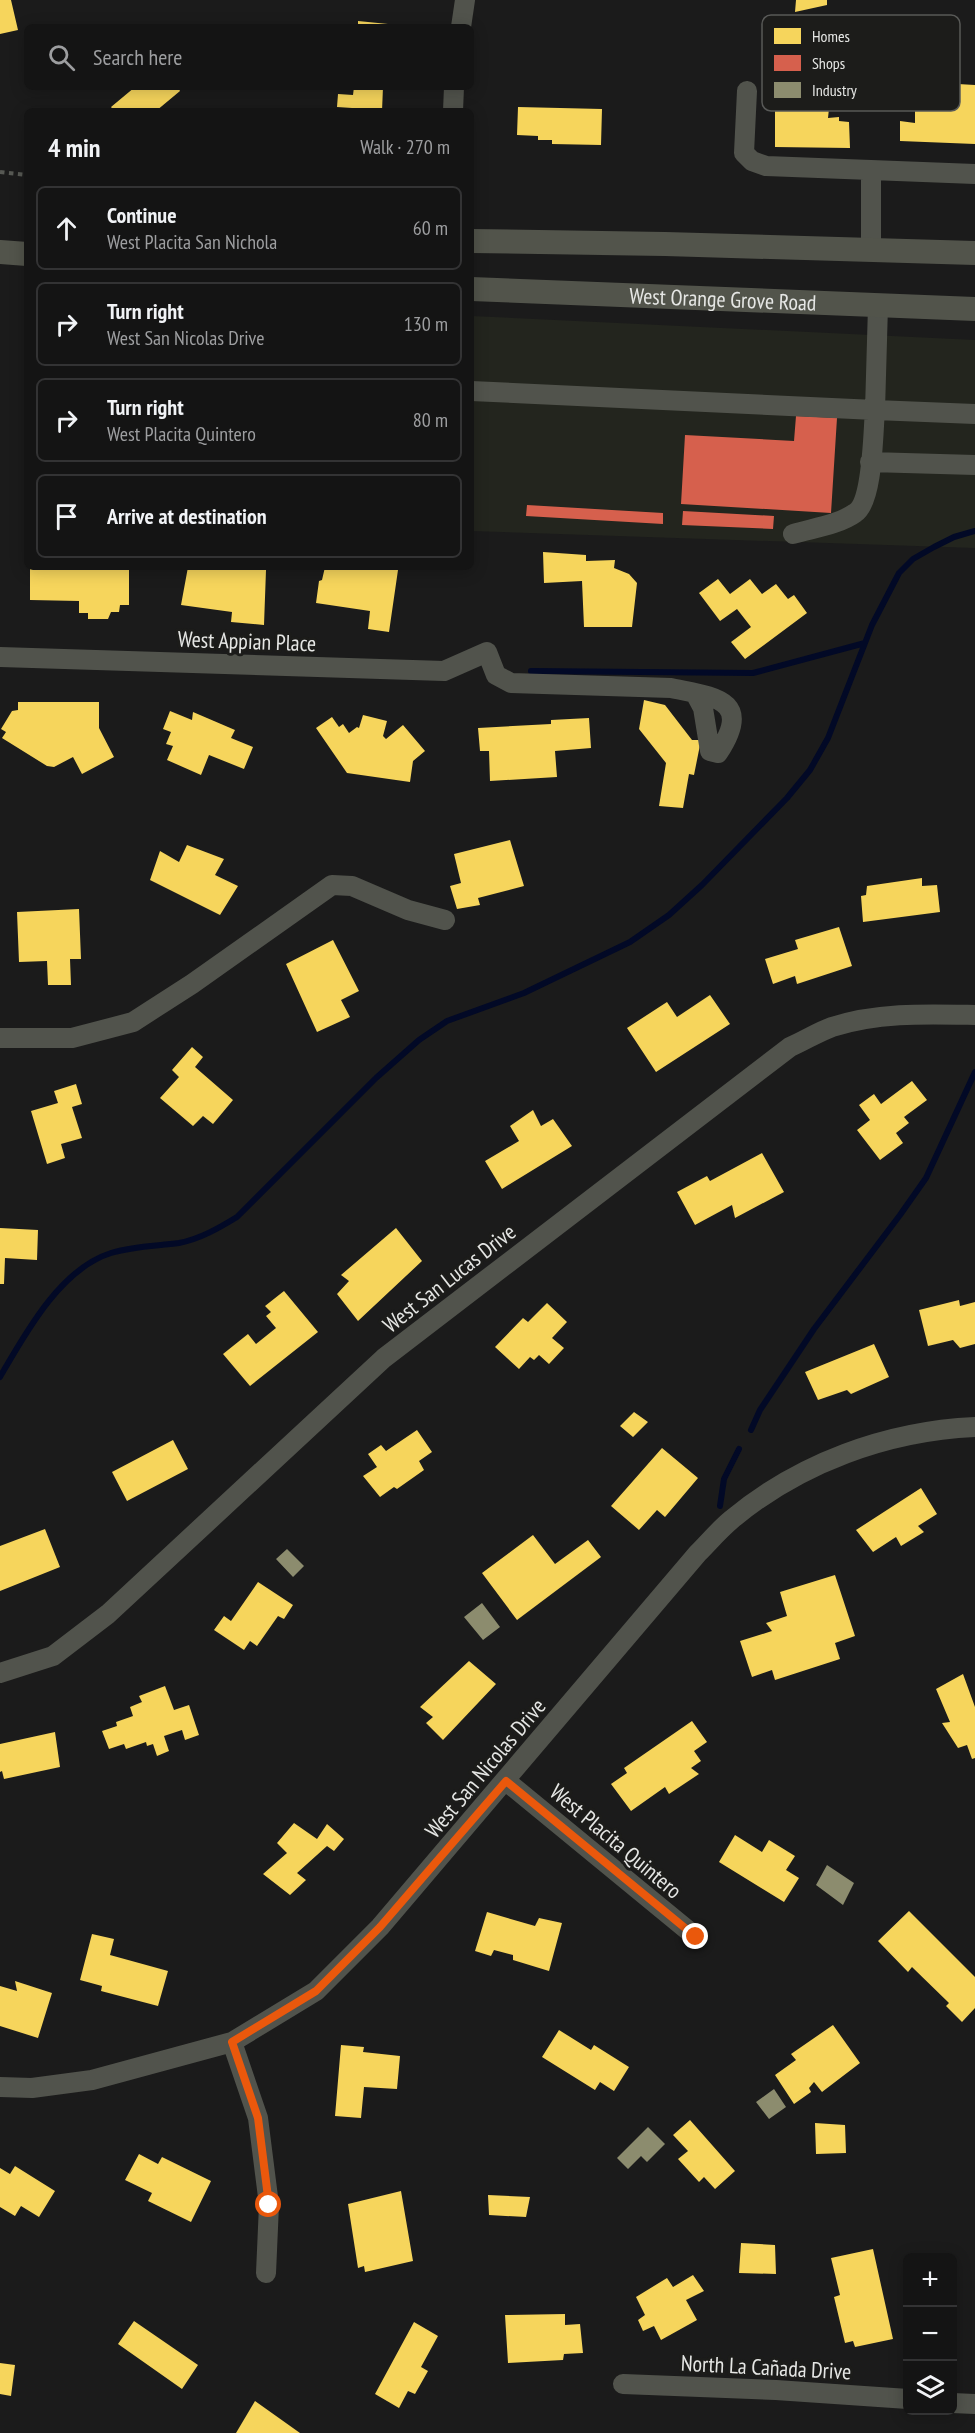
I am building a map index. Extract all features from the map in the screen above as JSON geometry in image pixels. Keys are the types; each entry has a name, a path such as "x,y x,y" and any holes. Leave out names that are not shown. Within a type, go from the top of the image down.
{"main road":[{"path":"474,241 975,253"},
{"path":"0,252 24,254"},
{"name":"West Orange Grove Road","path":"474,290 975,309"}],"street":[{"path":"461,24 465,0"},
{"path":"453,108 454,90"},
{"path":"747,91 744,153 752,161 766,166 975,174"},
{"path":"871,170 871,250"},
{"path":"793,534 846,519 858,512 867,496 875,410 878,306"},
{"path":"474,391 975,414"},
{"path":"870,462 975,465"},
{"name":"West Appian Place","path":"0,657 444,671 487,652 496,675 511,683 671,688 695,693"},
{"path":"0,1038 72,1038 133,1022 192,984 332,885 352,886 408,910 445,920"},
{"name":"West San Lucas Drive","path":"0,1673 53,1656 108,1614 384,1358 790,1047 832,1028 871,1018 918,1014 975,1015"},
{"name":"West San Nicolas Drive","path":"0,2087 32,2088 92,2080 232,2042 316,1991 380,1927 698,1552 730,1521 767,1494 806,1471 855,1450 898,1436 975,1427"},
{"name":"West Placita Quintero","path":"506,1781 696,1937"},
{"path":"232,2042 258,2118 269,2205 266,2273"},
{"name":"North La Cañada Drive","path":"622,2384 776,2390 903,2399"},
{"path":"957,2403 975,2404"}],"path":[{"path":"0,172 24,175"}],"shaded area":[{"path":"474,316 975,340 975,548 474,531"}],"building: Homes":[{"path":"0,0 11,0 18,30 0,34"},
{"path":"796,0 827,0 827,5 795,12"},
{"path":"358,21 388,24 358,24"},
{"path":"960,84 975,85 975,144 900,141 900,121 915,123 915,111 960,111"},
{"path":"131,90 180,91 160,108 111,107"},
{"path":"354,90 383,90 382,108 337,107 338,94 353,95"},
{"path":"518,107 602,109 601,145 552,144 552,140 538,140 538,136 517,135"},
{"path":"775,111 829,111 828,118 839,117 839,121 849,122 850,148 775,147"},
{"path":"543,552 586,555 586,561 615,560 614,568 629,574 637,583 632,627 584,627 582,581 544,583"},
{"path":"30,570 129,570 129,605 120,605 119,612 111,612 108,619 88,619 88,613 79,613 79,601 30,600"},
{"path":"187,570 266,570 264,625 231,622 232,612 181,605"},
{"path":"324,570 398,570 389,632 368,629 370,611 316,603 319,581 322,580"},
{"path":"718,579 730,594 750,579 762,594 776,584 788,599 794,595 807,613 745,659 731,642 751,627 737,609 720,621 699,593"},
{"path":"644,700 665,705 692,740 701,740 694,775 689,774 683,808 659,806 666,763 639,729"},
{"path":"18,702 99,702 99,728 114,757 82,774 73,757 54,767 47,766 2,738 6,732 1,729 12,711 18,710"},
{"path":"170,711 192,720 193,712 235,730 231,738 253,747 244,769 209,755 201,775 167,760 173,746 166,744 171,732 163,729"},
{"path":"363,715 387,721 383,736 386,739 403,725 425,751 413,761 410,782 347,773 316,728 332,717 339,727 343,724 349,733 359,728"},
{"path":"589,718 591,748 555,751 557,777 490,781 489,751 480,751 478,728 551,724 551,720"},
{"path":"510,840 524,886 478,898 480,905 457,909 450,886 461,883 454,854"},
{"path":"187,845 224,859 215,875 238,886 220,915 150,880 160,851 179,862"},
{"path":"922,878 922,886 937,885 940,912 863,922 861,896 866,895 867,886"},
{"path":"79,909 81,959 70,959 71,985 48,985 47,961 19,962 17,912"},
{"path":"839,927 852,966 797,984 795,976 773,984 765,959 798,949 795,940"},
{"path":"333,940 359,991 341,1000 350,1017 317,1032 286,964"},
{"path":"710,995 730,1024 656,1072 627,1028 667,1002 677,1017"},
{"path":"192,1047 203,1057 195,1067 233,1100 213,1124 203,1116 193,1126 160,1098 179,1077 172,1070"},
{"path":"912,1081 927,1100 904,1117 909,1123 896,1133 903,1143 880,1160 857,1130 870,1120 859,1105 874,1094 881,1104"},
{"path":"76,1084 82,1104 72,1107 82,1138 61,1144 65,1158 47,1164 31,1111 58,1103 54,1091"},
{"path":"533,1110 541,1126 553,1119 572,1146 502,1189 485,1161 519,1141 510,1126"},
{"path":"762,1153 784,1192 735,1218 732,1205 695,1225 677,1192 707,1176 710,1181"},
{"path":"0,1228 38,1230 37,1260 5,1258 4,1284 0,1284"},
{"path":"396,1228 422,1261 358,1321 337,1294 349,1281 341,1275"},
{"path":"284,1291 318,1332 250,1386 223,1354 248,1334 256,1344 276,1328 266,1316 271,1312 265,1306"},
{"path":"959,1300 960,1306 975,1302 975,1344 960,1348 953,1340 928,1346 919,1310"},
{"path":"547,1303 567,1322 552,1338 564,1348 549,1364 539,1355 534,1360 530,1357 519,1369 495,1347 523,1318 528,1322"},
{"path":"874,1344 889,1377 851,1394 847,1390 818,1400 805,1372"},
{"path":"634,1412 648,1422 633,1437 620,1426"},
{"path":"417,1430 432,1452 419,1461 424,1470 397,1489 394,1487 380,1497 363,1476 377,1467 368,1454 381,1445 386,1451"},
{"path":"173,1440 188,1469 127,1501 112,1472"},
{"path":"662,1448 698,1478 665,1517 657,1510 639,1530 611,1506"},
{"path":"921,1488 937,1514 918,1526 924,1532 901,1546 896,1537 873,1552 856,1530"},
{"path":"45,1529 60,1567 0,1591 0,1546"},
{"path":"533,1535 555,1564 588,1540 601,1557 517,1620 482,1573"},
{"path":"835,1575 855,1636 835,1643 840,1659 775,1680 772,1670 752,1677 740,1641 772,1631 766,1623 787,1616 780,1592"},
{"path":"258,1582 293,1605 284,1619 278,1616 257,1646 250,1641 244,1650 214,1630 224,1616 231,1621"},
{"path":"469,1661 496,1684 443,1740 426,1723 433,1717 420,1707"},
{"path":"963,1674 975,1707 975,1758 972,1759 967,1745 958,1748 942,1723 950,1722 936,1689"},
{"path":"165,1686 174,1710 189,1705 199,1735 185,1740 182,1730 164,1736 169,1751 157,1756 153,1744 147,1746 146,1742 126,1749 124,1744 109,1749 102,1731 117,1726 116,1722 133,1716 130,1707 142,1702 139,1696"},
{"path":"692,1721 707,1742 694,1751 701,1761 691,1768 699,1774 669,1794 665,1787 631,1811 611,1784 627,1773 624,1768"},
{"path":"55,1732 60,1767 4,1779 2,1771 0,1772 0,1744"},
{"path":"294,1823 317,1839 327,1824 344,1839 334,1851 327,1846 297,1873 306,1880 290,1895 263,1874 287,1853 277,1843"},
{"path":"735,1835 762,1852 769,1840 795,1856 786,1870 799,1878 784,1902 719,1862"},
{"path":"909,1911 975,1977 975,2008 962,2022 946,2006 949,2003 912,1967 908,1972 878,1941"},
{"path":"487,1912 535,1926 539,1918 562,1923 549,1971 513,1960 513,1955 494,1950 491,1956 475,1951"},
{"path":"92,1934 114,1939 110,1955 168,1971 158,2006 101,1991 102,1986 80,1980"},
{"path":"15,1981 52,1993 38,2038 0,2026 0,1986 17,1991"},
{"path":"833,2025 860,2063 822,2092 814,2082 809,2088 811,2092 794,2104 775,2075 796,2060 791,2054"},
{"path":"559,2030 591,2050 594,2045 629,2067 614,2091 600,2082 595,2090 542,2057"},
{"path":"341,2045 364,2047 363,2052 400,2056 397,2089 364,2087 361,2118 335,2116"},
{"path":"690,2120 735,2171 715,2189 704,2177 699,2182 678,2159 688,2151 673,2135"},
{"path":"815,2123 845,2125 846,2153 816,2154"},
{"path":"139,2154 158,2164 162,2157 211,2181 191,2222 148,2201 152,2193 125,2180"},
{"path":"15,2166 55,2191 39,2217 21,2206 15,2216 0,2207 0,2168 10,2174"},
{"path":"401,2191 413,2261 365,2272 364,2266 358,2268 348,2204"},
{"path":"488,2195 530,2197 526,2217 489,2215"},
{"path":"741,2243 775,2245 776,2274 739,2273"},
{"path":"873,2249 893,2339 855,2347 853,2341 845,2343 834,2297 840,2295 831,2258"},
{"path":"693,2275 704,2291 686,2300 697,2320 661,2340 654,2326 643,2331 638,2320 645,2315 636,2297 667,2278 673,2287"},
{"path":"565,2314 565,2325 580,2324 583,2353 564,2354 563,2360 508,2363 505,2315"},
{"path":"134,2321 198,2365 182,2389 118,2344"},
{"path":"414,2322 438,2336 421,2367 428,2371 415,2394 408,2391 399,2408 375,2394"},
{"path":"0,2363 15,2365 11,2396 0,2394"},
{"path":"255,2401 300,2433 236,2433"}],"building: Shops":[{"path":"796,416 837,418 831,513 681,504 685,435 794,441"},
{"path":"527,505 663,513 663,524 526,516"},
{"path":"683,511 774,516 773,529 682,525"}],"building: Industry":[{"path":"287,1549 304,1566 293,1577 276,1559"},
{"path":"482,1603 500,1627 483,1640 464,1617"},
{"path":"827,1865 854,1883 843,1905 816,1885"},
{"path":"774,2089 786,2107 769,2119 756,2102"},
{"path":"648,2127 665,2144 647,2162 641,2156 628,2169 617,2158"}],"waterway":[{"path":"0,1377 46,1305 76,1273 93,1261 128,1249 194,1239 237,1217 376,1078 419,1040 447,1021 524,993 630,942 669,915 702,885 787,798 810,770 828,738 872,625 899,573 913,559 934,547 954,537 975,531"},
{"path":"531,671 753,673 865,643"},
{"path":"751,1430 760,1410 814,1329 926,1178 975,1072"},
{"path":"720,1506 724,1479 739,1449"}],"route":[{"path":"269,2205 258,2118 232,2042 316,1991 380,1927 506,1781 696,1937"}]}
